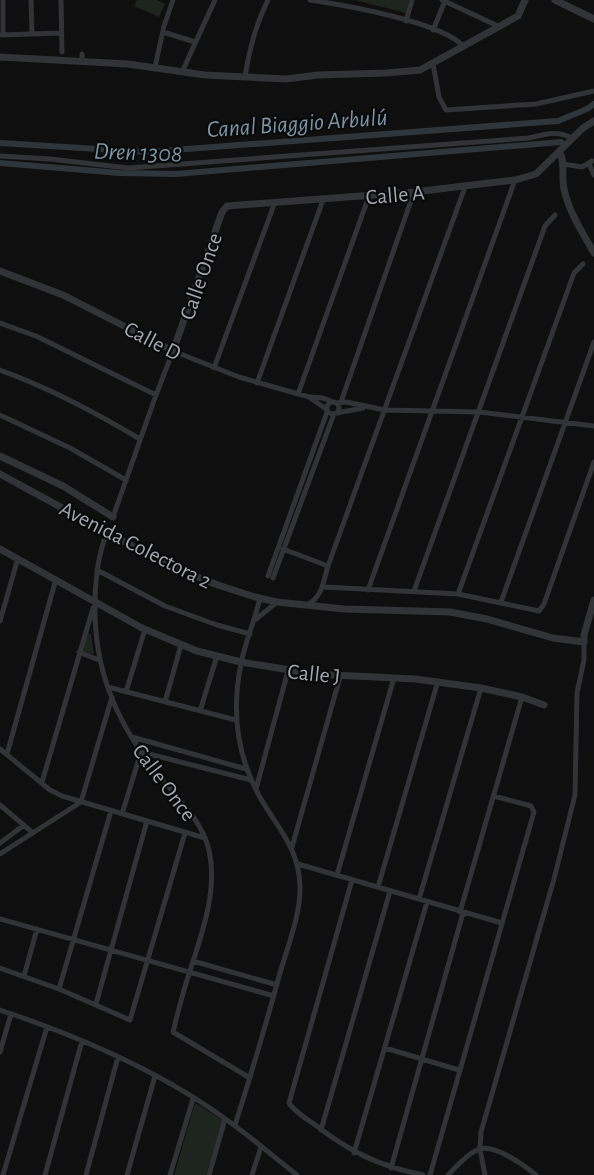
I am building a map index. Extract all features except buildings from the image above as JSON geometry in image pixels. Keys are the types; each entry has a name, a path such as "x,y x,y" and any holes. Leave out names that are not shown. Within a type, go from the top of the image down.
{"street":[{"path":"3,0 2,35 61,33"},
{"path":"31,0 32,34"},
{"path":"61,0 62,52"},
{"path":"155,67 172,0"},
{"path":"182,72 215,0"},
{"path":"245,77 259,18 268,0"},
{"path":"310,0 333,2 406,21 453,38 464,48"},
{"path":"406,21 412,0"},
{"path":"0,57 82,58 205,75 285,79 318,75 387,74 420,70 464,48 518,16 525,0"},
{"path":"555,0 594,19"},
{"path":"433,30 443,1 498,26"},
{"path":"163,32 195,42"},
{"path":"433,64 439,97 446,110 536,104 594,91"},
{"name":"Calle A","path":"227,206 414,192 515,180 536,174 572,138 594,121"},
{"path":"0,156 128,168 529,138 555,133 572,138"},
{"path":"557,154 562,156 562,181 570,209 594,253"},
{"path":"563,164 582,166 591,163 594,175"},
{"path":"368,590 515,180"},
{"path":"306,606 318,597 324,587 328,566 465,187"},
{"path":"337,402 328,404 331,412 283,549 271,577 331,412 339,407 337,402 414,192"},
{"path":"298,394 369,196"},
{"path":"257,383 323,200"},
{"path":"214,368 275,202"},
{"name":"Calle Once","path":"113,517 222,212 227,206"},
{"path":"414,591 544,226 555,215"},
{"path":"458,594 574,273 583,264"},
{"name":"Calle D","path":"0,271 63,295 174,351 214,368 309,397 385,410 479,412 594,426"},
{"path":"0,323 36,336 156,395"},
{"path":"501,602 594,342"},
{"path":"0,370 83,405 140,439"},
{"name":"Calle D","path":"309,397 331,412 367,408"},
{"path":"0,415 70,447 126,480"},
{"name":"Avenida Colectora 2","path":"0,456 63,486 113,517"},
{"path":"324,587 458,594 539,611 544,604 594,462"},
{"name":"Avenida Colectora 2","path":"0,474 167,565 260,598 306,606 344,609 450,612 487,619 553,638 584,642"},
{"name":"Calle Once","path":"107,532 99,553 97,570 95,628 99,660 112,697 131,737 187,808 205,838 212,871 211,888 194,961 173,1032 250,1078"},
{"name":"Calle J","path":"0,549 145,629 181,645 217,656 288,671 340,677 438,681 522,697 544,705"},
{"path":"283,549 328,566"},
{"path":"0,621 18,558"},
{"path":"97,570 165,606 250,634"},
{"path":"7,754 56,579"},
{"path":"235,1125 300,901 298,864 292,847 246,769 236,720 241,662 260,598"},
{"path":"485,1175 480,1149 481,1132 554,879 575,795 578,693 584,660 584,635 594,600"},
{"path":"42,782 95,602"},
{"path":"254,621 277,602"},
{"path":"126,692 145,629"},
{"path":"165,702 181,645"},
{"path":"79,652 99,660"},
{"path":"200,711 217,656"},
{"path":"256,789 288,671"},
{"path":"292,847 340,677"},
{"path":"338,875 394,678"},
{"path":"378,887 438,681"},
{"path":"108,687 236,720"},
{"path":"419,899 481,688"},
{"path":"0,854 81,802 112,697"},
{"path":"391,1168 522,697"},
{"path":"131,737 246,769"},
{"path":"0,749 50,790 62,796 205,838"},
{"path":"122,814 141,752 251,780"},
{"path":"61,815 67,806 62,796"},
{"path":"430,1175 534,808 494,796"},
{"path":"0,805 33,833"},
{"path":"59,989 111,811"},
{"path":"96,1004 147,821"},
{"path":"0,843 24,825"},
{"path":"0,968 59,989 130,1020 185,832"},
{"path":"298,864 502,923"},
{"path":"352,880 289,1103 321,1130 354,1153 391,1168 423,1175"},
{"path":"321,1130 390,891"},
{"path":"354,1153 427,902"},
{"path":"0,919 274,996"},
{"path":"24,976 37,929"},
{"path":"194,961 277,985"},
{"path":"0,1010 82,1041 155,1076 235,1125 297,1175"},
{"path":"0,1052 12,1014"},
{"path":"3,1175 47,1027"},
{"path":"45,1175 82,1041"},
{"path":"385,1048 459,1070"},
{"path":"86,1175 118,1058"},
{"path":"127,1175 155,1076"},
{"path":"170,1175 193,1099"},
{"path":"209,1175 225,1119"},
{"path":"252,1175 261,1147"},
{"path":"448,1175 477,1149 486,1148 521,1163 536,1175"}],"shaded area":[{"path":"137,0 157,0 165,4 159,17 134,6"},
{"path":"355,0 409,0 406,13"},
{"path":"88,633 91,634 94,653 92,654 83,651"},
{"path":"195,1103 223,1120 206,1175 174,1175"}],"waterway":[{"name":"Canal Biaggio Arbulú","path":"0,143 147,152 558,121 594,104"},
{"name":"Dren 1308","path":"0,163 120,173 176,174 561,142"}]}
